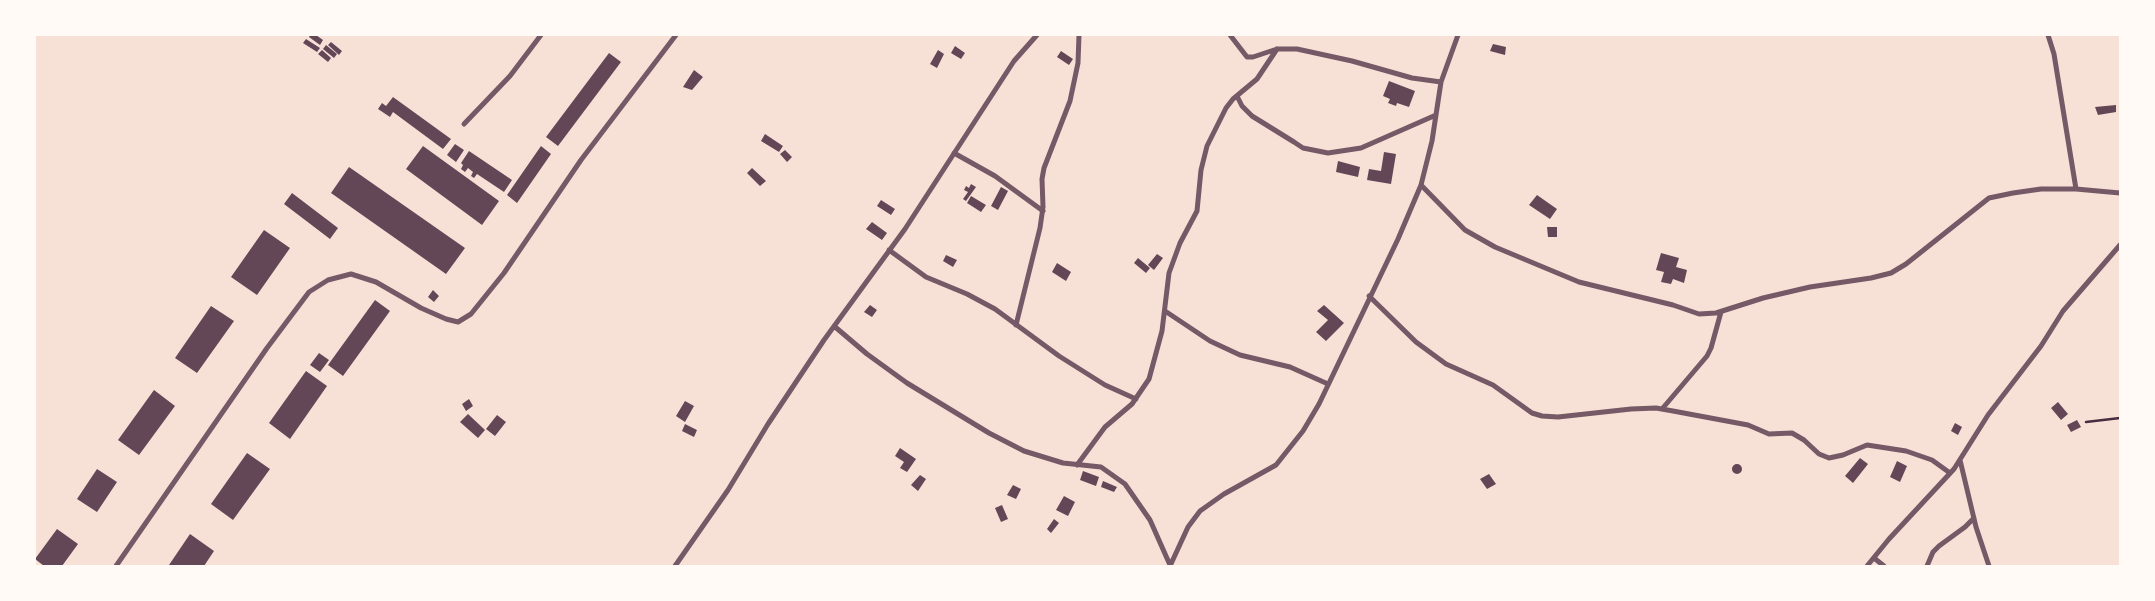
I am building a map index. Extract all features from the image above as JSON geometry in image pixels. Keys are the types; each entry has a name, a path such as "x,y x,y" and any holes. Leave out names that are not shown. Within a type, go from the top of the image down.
{"street":[{"path":"464,124 480,105 510,76 541,35"},
{"path":"116,566 272,340 309,292 328,280 351,274 376,282 446,320 458,322 471,314 504,272 581,160 676,35"},
{"path":"674,566 728,490 768,424 834,326 905,229 1014,61 1037,35"},
{"path":"1016,325 1030,274 1043,211 1044,168 1070,101 1078,62 1079,35"},
{"path":"1230,35 1247,57 1253,57 1277,48 1298,49 1352,61 1418,80 1441,82"},
{"path":"1170,566 1188,528 1200,511 1224,494 1276,465 1303,431 1328,384 1398,239 1421,185 1441,82 1458,35"},
{"path":"2048,35 2054,54 2076,189"},
{"path":"1077,464 1105,427 1136,399 1149,379 1162,330 1166,293 1172,265 1180,243 1197,211 1201,170 1207,146 1226,108 1236,96 1258,79 1277,48"},
{"path":"1236,96 1242,106 1252,116 1303,148 1328,153 1361,148 1436,115"},
{"path":"954,153 995,176 1043,211"},
{"path":"1421,185 1465,230 1495,247 1579,282 1673,305 1699,314 1721,312 1763,298 1891,273 1906,264 1989,198 2041,189 2076,189 2120,193"},
{"path":"1867,566 1950,473 1988,415 2041,346 2063,311 2120,245"},
{"path":"889,250 926,277 980,300 1088,375 1136,399"},
{"path":"1369,296 1416,342 1446,364 1498,388 1532,413 1558,417 1631,409 1662,409 1748,425 1769,434 1792,433 1804,440 1818,454 1829,458 1843,455 1868,444 1906,451 1932,460 1950,473"},
{"path":"1165,311 1204,337 1240,355 1290,367 1328,384"},
{"path":"1662,409 1707,356 1721,312"},
{"path":"834,326 867,354 907,383 989,433 1024,451 1063,463 1101,467 1125,484 1150,520 1170,566"},
{"path":"1960,460 1974,518 1989,566"},
{"path":"1927,566 1933,552 1974,518"},
{"path":"1874,558 1884,566"}],"path":[{"path":"2086,422 2120,418"}],"building":[{"path":"310,35 316,35 323,40 320,45 309,37"},
{"path":"306,39 320,48 317,52 303,43"},
{"path":"331,42 342,51 339,55 328,45"},
{"path":"1493,44 1506,47 1505,55 1490,51"},
{"path":"326,45 337,54 334,58 323,49"},
{"path":"955,46 965,53 961,59 951,53"},
{"path":"322,50 331,58 328,62 318,54"},
{"path":"938,50 944,54 937,68 930,64"},
{"path":"1061,51 1073,59 1069,65 1057,57"},
{"path":"609,53 621,62 558,146 546,137"},
{"path":"694,70 703,77 692,90 683,87"},
{"path":"1389,81 1415,91 1409,107 1397,103 1396,106 1388,103 1390,99 1383,96"},
{"path":"393,97 451,139 443,149 393,112 390,117 378,109 382,103 386,106"},
{"path":"2116,105 2116,112 2098,115 2095,107"},
{"path":"765,134 783,146 779,152 761,141"},
{"path":"455,144 464,150 456,162 447,155"},
{"path":"423,146 499,201 482,225 406,169"},
{"path":"541,146 551,154 517,203 507,195"},
{"path":"785,150 792,157 787,162 780,154"},
{"path":"469,151 512,180 504,192 477,174 474,178 471,176 473,172 468,168 465,172 461,169 463,165 461,163"},
{"path":"1384,152 1396,154 1391,184 1367,180 1369,169 1381,171"},
{"path":"1338,161 1360,167 1358,177 1336,172"},
{"path":"349,167 465,248 446,274 331,193"},
{"path":"752,168 766,181 760,186 747,173"},
{"path":"971,184 976,187 966,201 963,199 968,192 964,190 966,186 969,188"},
{"path":"1001,187 1008,191 998,210 991,206"},
{"path":"292,193 338,228 330,239 284,204"},
{"path":"1537,195 1557,209 1550,219 1529,205"},
{"path":"971,196 986,205 981,212 967,203"},
{"path":"881,200 895,209 891,215 877,206"},
{"path":"872,222 887,233 882,240 866,229"},
{"path":"1547,227 1557,227 1557,237 1548,237"},
{"path":"264,230 290,248 257,295 231,277"},
{"path":"1661,253 1679,258 1676,267 1687,270 1684,283 1673,279 1671,284 1661,282 1664,272 1656,270"},
{"path":"1157,254 1163,258 1154,270 1148,265"},
{"path":"946,255 957,260 953,267 943,261"},
{"path":"1138,258 1150,268 1146,273 1134,263"},
{"path":"1057,263 1071,272 1066,281 1052,272"},
{"path":"433,290 439,296 434,302 428,297"},
{"path":"375,300 390,311 343,376 328,365"},
{"path":"870,305 877,310 872,317 864,312"},
{"path":"1324,305 1344,323 1326,341 1316,332 1328,320 1317,311"},
{"path":"211,306 234,321 197,373 175,358"},
{"path":"319,353 329,360 320,372 310,365"},
{"path":"306,371 327,386 290,439 269,423"},
{"path":"154,390 175,406 139,455 118,440"},
{"path":"469,399 473,406 466,411 462,404"},
{"path":"685,401 694,406 685,422 676,416"},
{"path":"2058,402 2068,414 2061,420 2051,408"},
{"path":"468,414 485,430 478,438 460,422"},
{"path":"497,415 506,422 495,436 486,429"},
{"path":"2077,420 2081,427 2071,432 2067,425"},
{"path":"1955,423 1962,427 1958,435 1951,431"},
{"path":"685,424 697,430 694,437 682,431"},
{"path":"900,448 916,459 907,472 900,468 904,462 895,456"},
{"path":"247,453 270,469 233,520 211,504"},
{"path":"1860,458 1868,464 1853,483 1845,476"},
{"path":"1897,461 1907,466 1900,482 1890,477"},
{"path":"1735,464 1739,464 1742,469 1741,473 1735,474 1732,471 1732,467"},
{"path":"97,469 117,482 97,512 77,499"},
{"path":"1083,471 1099,477 1096,486 1080,480"},
{"path":"1489,474 1496,484 1487,489 1480,479"},
{"path":"920,475 926,479 918,491 911,485"},
{"path":"1103,481 1117,487 1114,492 1101,487"},
{"path":"1013,485 1021,489 1016,499 1007,495"},
{"path":"1064,496 1075,502 1068,516 1056,510"},
{"path":"1002,505 1008,519 1001,522 995,508"},
{"path":"1054,519 1059,523 1051,533 1047,529"},
{"path":"57,529 78,544 62,566 44,566 35,559"},
{"path":"190,534 214,551 204,566 169,565"}]}
